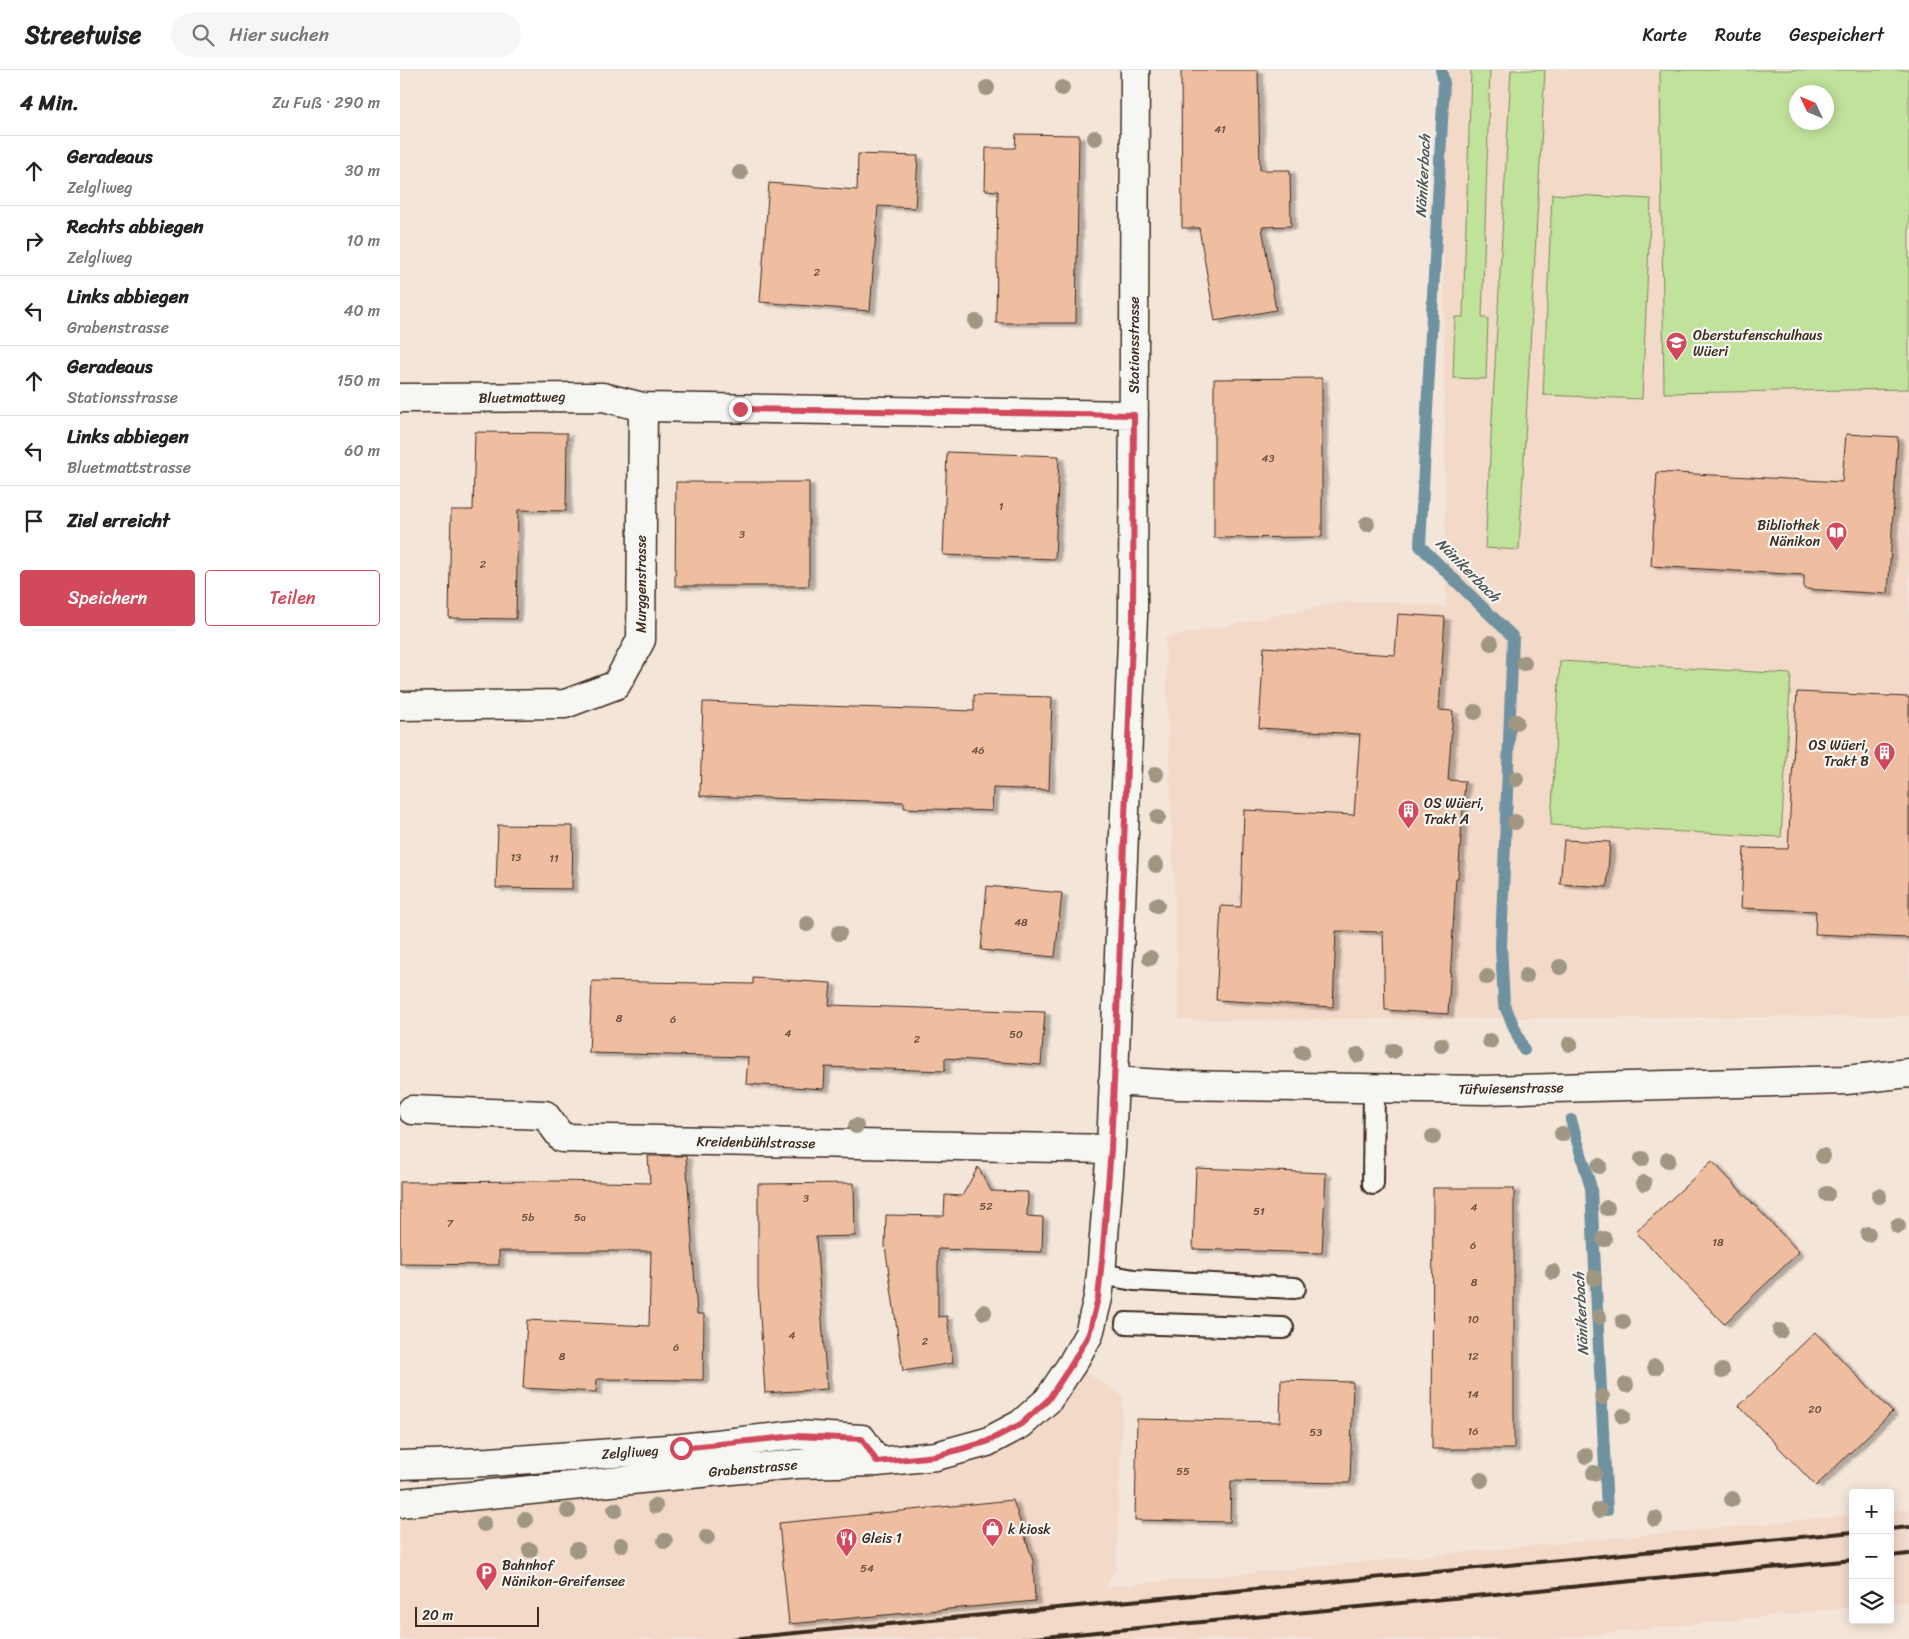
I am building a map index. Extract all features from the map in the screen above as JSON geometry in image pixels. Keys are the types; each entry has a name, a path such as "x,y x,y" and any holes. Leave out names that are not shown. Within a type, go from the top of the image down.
{"street":[{"name":"Stationsstrasse","path":"1072,1364 1089,1334 1098,1298 1111,1149 1133,616 1135,70"},
{"name":"Bluetmattweg","path":"400,398 603,396 643,407 1134,415"},
{"name":"Murggenstrasse","path":"400,706 565,704 616,685 641,640 643,407"},
{"name":"Tüfwiesenstrasse","path":"1113,1081 1485,1090 1846,1080 1909,1073"},
{"name":"Kreidenbühlstrasse","path":"412,1110 545,1115 562,1138 1111,1149"},
{"name":"Grabenstrasse","path":"400,1503 797,1464 877,1462 936,1456 986,1442 1021,1424 1048,1400 1072,1364"},
{"name":"Zelgliweg","path":"400,1466 490,1462 681,1448 796,1436 862,1439 877,1462"}],"lane":[{"path":"1373,1184 1374,1087"},
{"path":"1101,1274 1134,1280 1295,1288"},
{"path":"1126,1323 1283,1328"}],"shaded area":[{"name":"Oberstufenschulhaus Wüeri","path":"1442,70 1909,70 1909,1016 1179,1020 1165,638 1343,602 1385,602 1446,607"},
{"path":"1072,1364 1123,1396 1116,1569 1105,1587 1849,1515 1849,1607 1555,1639 400,1639 400,1503 987,1442"},
{"path":"1909,1509 1909,1601 1894,1603 1894,1534 1894,1511"}],"green space":[{"path":"1471,70 1490,70 1482,318 1488,318 1486,379 1453,378 1455,317 1463,317"},
{"path":"1511,70 1545,70 1519,550 1485,548"},
{"path":"1660,70 1909,70 1909,389 1664,393"},
{"path":"1552,194 1651,199 1642,399 1543,395"},
{"path":"1560,661 1791,674 1781,837 1551,825"}],"building":[{"path":"1181,70 1258,70 1260,170 1290,170 1291,226 1262,227 1276,310 1215,321 1199,228 1182,228"},
{"path":"1016,134 1079,135 1076,323 996,323 998,191 985,190 986,148 1015,148"},
{"path":"858,154 918,156 915,208 878,206 870,311 760,302 769,183 857,190"},
{"path":"1322,378 1322,537 1214,538 1214,379"},
{"path":"475,432 567,433 566,511 518,510 516,619 449,618 451,510 473,510"},
{"path":"1846,434 1898,437 1888,594 1804,589 1804,575 1651,566 1657,472 1842,482"},
{"path":"947,452 1059,456 1055,559 943,555"},
{"path":"676,482 809,482 809,586 675,586"},
{"name":"OS Wüeri, Trakt A","path":"1398,614 1445,617 1439,710 1453,711 1448,780 1465,781 1458,878 1456,878 1448,1014 1385,1010 1383,932 1336,931 1333,1007 1216,1000 1221,906 1241,907 1244,810 1354,815 1360,734 1259,728 1264,647 1395,655"},
{"name":"OS Wüeri, Trakt B","path":"1797,692 1909,697 1909,938 1815,934 1816,911 1741,908 1744,848 1788,849"},
{"path":"974,695 1052,697 1049,790 993,788 992,811 904,808 904,802 700,796 703,702 974,711"},
{"path":"498,825 573,826 572,889 496,888"},
{"path":"1564,840 1610,842 1607,887 1560,884"},
{"path":"987,886 1062,893 1055,957 981,950"},
{"path":"753,978 831,983 829,1005 1045,1012 1041,1065 945,1058 945,1071 825,1067 824,1089 746,1084 748,1057 589,1053 592,981 753,984"},
{"path":"648,1156 686,1156 697,1314 704,1314 703,1380 597,1379 596,1392 523,1388 527,1320 649,1326 651,1251 499,1251 499,1265 400,1264 400,1182 555,1181 650,1183"},
{"path":"1712,1161 1799,1252 1724,1324 1636,1232"},
{"path":"978,1167 991,1191 1028,1192 1027,1216 1043,1217 1042,1252 938,1249 938,1317 947,1316 953,1363 903,1371 885,1246 886,1215 944,1216 945,1195 962,1196"},
{"path":"1196,1168 1326,1173 1322,1253 1193,1249"},
{"path":"854,1183 855,1236 816,1237 827,1389 765,1393 758,1286 758,1184"},
{"path":"1433,1188 1514,1188 1514,1449 1432,1449"},
{"path":"1815,1332 1892,1412 1816,1486 1739,1406"},
{"path":"1281,1380 1353,1382 1350,1483 1231,1481 1230,1522 1135,1520 1137,1419 1280,1422"},
{"path":"1013,1500 1033,1561 1035,1601 789,1624 779,1523"}],"waterway":[{"name":"Nänikerbach","path":"1441,70 1444,83 1420,546 1513,637 1501,946 1504,1004 1524,1050"},
{"name":"Nänikerbach","path":"1571,1120 1591,1188 1607,1510"}],"railway":[{"path":"1894,1529 1909,1527"},
{"path":"732,1639 1849,1532"},
{"path":"1894,1556 1909,1554"},
{"path":"1023,1639 1849,1560"}],"place":[{"name":"Oberstufenschulhaus Wüeri","path":"1677,362"},
{"name":"Bibliothek Nänikon","path":"1836,552"},
{"name":"OS Wüeri, Trakt B","path":"1885,772"},
{"name":"OS Wüeri, Trakt A","path":"1408,830"},
{"name":"k kiosk","path":"992,1548"},
{"name":"Gleis 1","path":"846,1557"},
{"name":"Bahnhof Nänikon-Greifensee","path":"486,1592"}],"route":[{"path":"681,1448 796,1436 862,1439 877,1462 936,1456 986,1442 1021,1424 1048,1400 1089,1334 1098,1298 1101,1274 1111,1149 1133,616 1134,415 740,409"}]}
